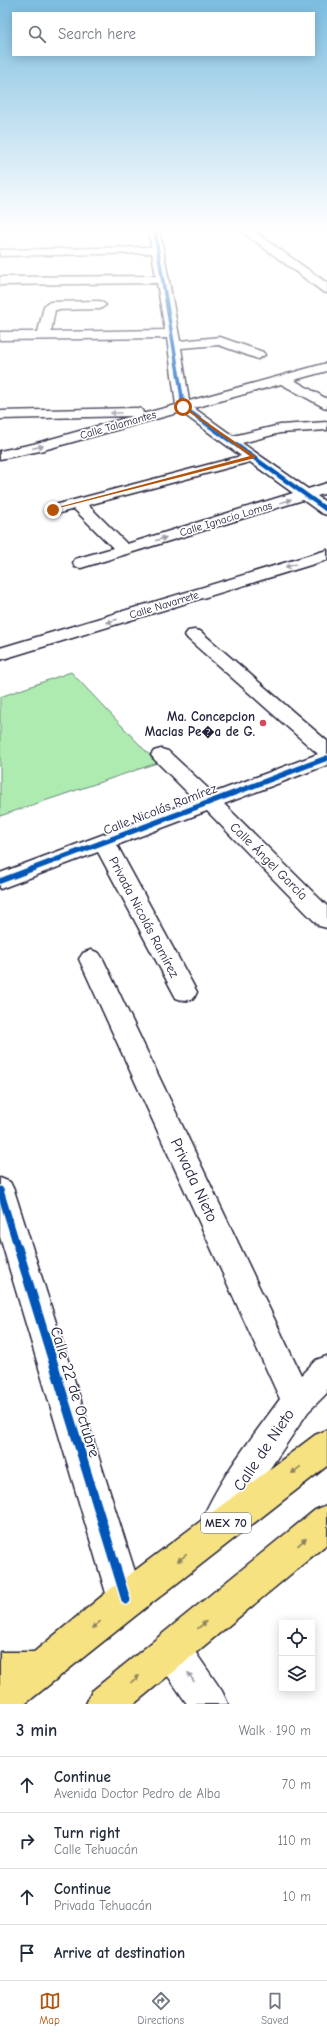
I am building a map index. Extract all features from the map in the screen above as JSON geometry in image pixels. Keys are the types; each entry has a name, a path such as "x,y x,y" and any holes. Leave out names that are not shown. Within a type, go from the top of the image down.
{"main road":[{"name":"MEX 70","path":"0,1700 40,1670 126,1600 327,1446"},
{"path":"105,1704 327,1522"},
{"path":"0,1670 40,1670"}],"street":[{"path":"44,336 50,307"},
{"path":"167,307 174,340 183,407 327,510"},
{"path":"0,336 220,341 258,355"},
{"name":"Calle Talamantes","path":"0,455 35,448 139,415 183,407 327,367"},
{"path":"282,379 327,405"},
{"path":"299,389 320,383"},
{"path":"181,388 224,395"},
{"path":"0,415 139,415"},
{"path":"231,441 280,428 327,426"},
{"path":"53,510 253,457"},
{"name":"Calle Ignacio Lomas","path":"81,563 327,488"},
{"path":"77,503 124,550"},
{"name":"Calle Navarrete","path":"0,654 327,555"},
{"path":"194,635 327,752"},
{"name":"Calle Ángel García","path":"161,755 210,802 327,920"},
{"name":"Calle Nicolás Ramírez","path":"0,880 327,758"},
{"name":"Privada Nicolás Ramírez","path":"104,842 185,992"},
{"name":"Privada Nieto","path":"91,959 297,1401"},
{"name":"Calle 22 de Octubre","path":"0,1190 126,1600"},
{"name":"Calle de Nieto","path":"210,1536 240,1483 297,1401 327,1372"},
{"path":"172,1650 209,1704"}],"green space":[{"path":"71,672 157,763 0,816 0,697"}],"cycle path":[{"path":"167,307 183,407 327,510"},
{"path":"0,881 327,758"},
{"path":"0,1190 126,1600"}],"place":[{"name":"Ma. Concepcion Macias Pe�a de G.","path":"263,723"}],"route":[{"path":"53,510 253,457 183,407"}]}
